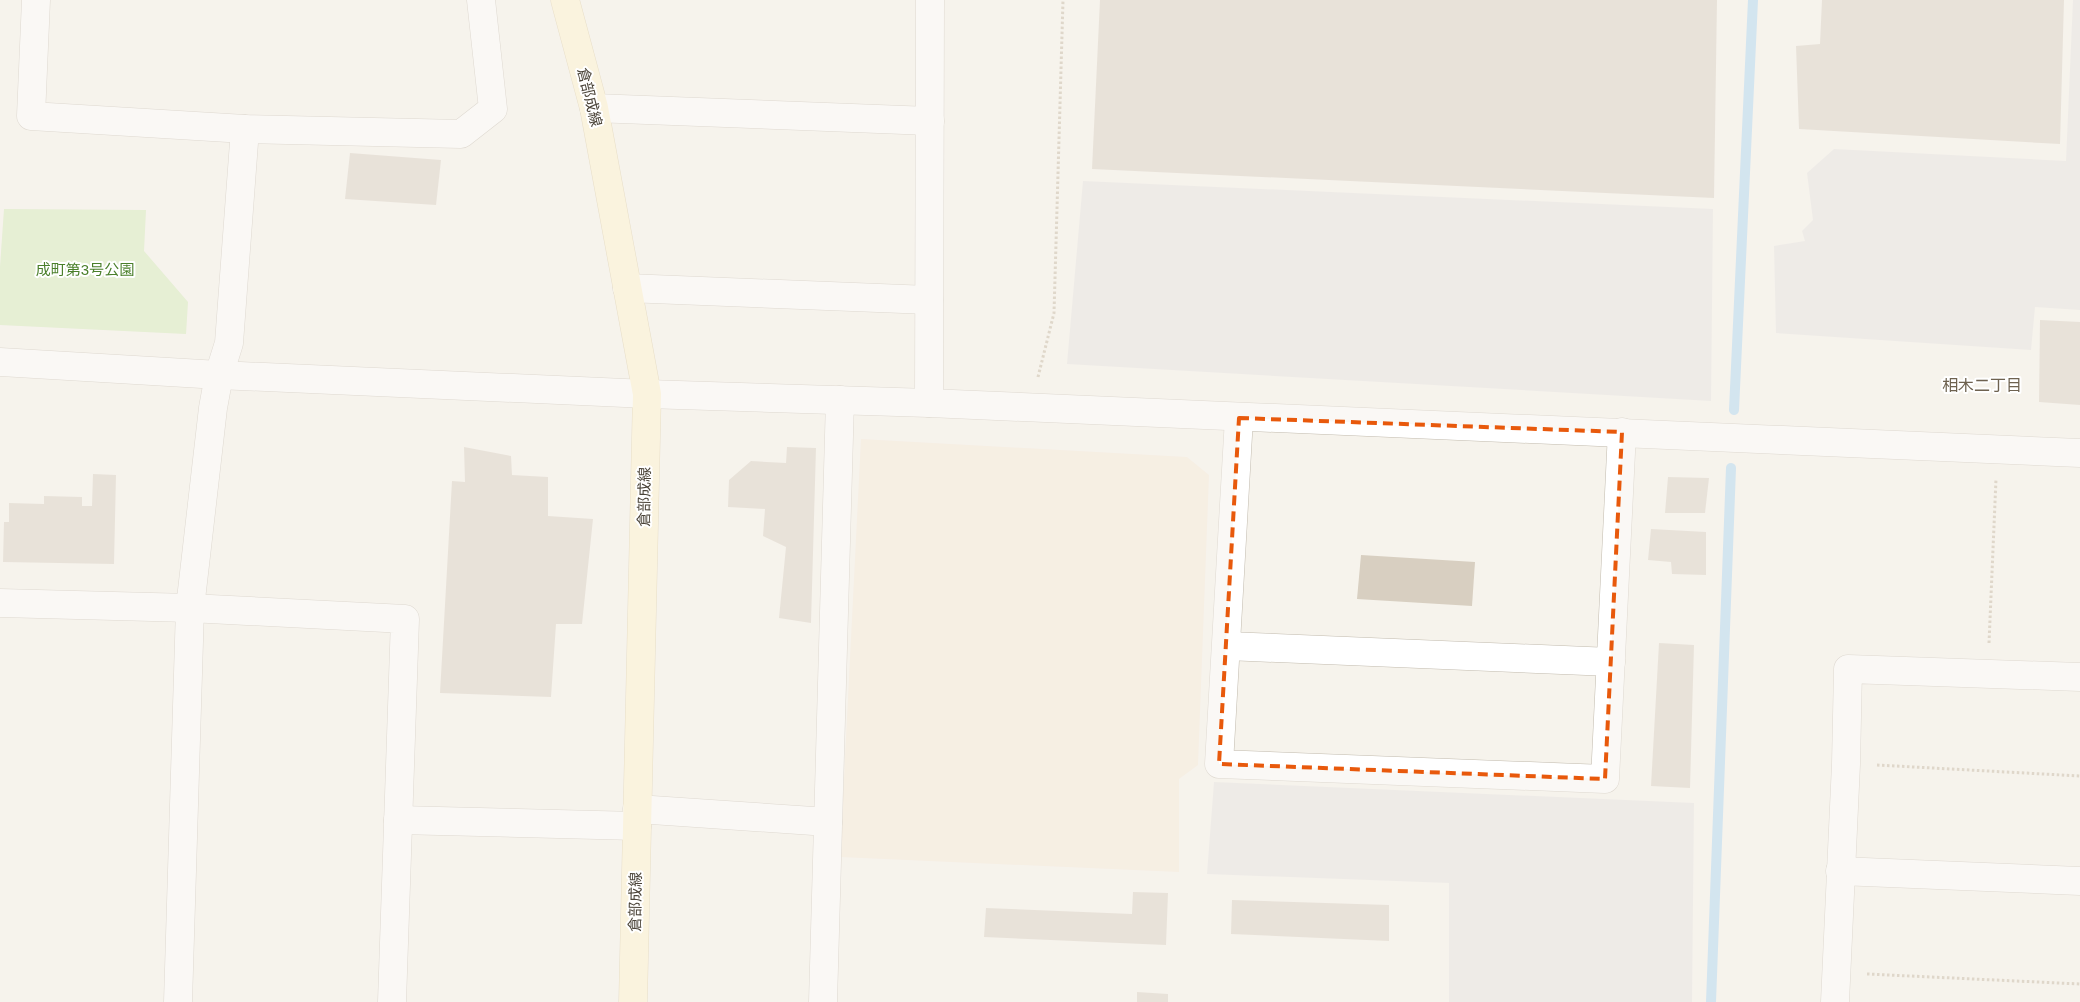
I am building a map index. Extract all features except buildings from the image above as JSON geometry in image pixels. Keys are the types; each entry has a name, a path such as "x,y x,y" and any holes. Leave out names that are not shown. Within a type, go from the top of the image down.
{"main road":[{"name":"倉部成線","path":"564,0 594,108 647,394 633,1002"}],"street":[{"path":"36,0 31,116 245,129 461,134 493,109 481,0"},
{"path":"929,403 930,0"},
{"path":"594,108 930,122"},
{"path":"178,1002 190,608 213,408 219,375 229,343 245,129"},
{"path":"627,288 929,300"},
{"path":"0,362 219,375 647,394 929,403 1239,418 1622,432 1736,439 2080,453"},
{"path":"823,1002 840,400"},
{"path":"1239,418 1219,764 1605,779 1622,432"},
{"path":"0,603 190,608 405,619 392,1002"},
{"path":"1227,646 1611,662"},
{"path":"1835,1002 1846,764 1848,669 2080,676"},
{"path":"398,820 637,817 828,822"},
{"path":"1840,871 2080,881"}],"path":[{"path":"1030,408 1054,313 1064,0"},
{"path":"1988,674 1998,449"},
{"path":"1846,764 2080,776"},
{"path":"1836,973 2080,984"}],"highlighted area":[{"path":"1239,418 1622,432 1605,779 1219,764"}],"shaded area":[{"path":"2073,0 2080,0 2080,310 2035,307 2031,350 1776,333 1774,246 1805,241 1802,231 1813,220 1807,173 1834,149 2066,161"},
{"path":"1083,181 1713,209 1711,401 1067,364"},
{"path":"861,439 1187,457 1209,475 1198,765 1179,779 1179,872 840,857"},
{"path":"1214,782 1694,803 1692,1002 1449,1002 1449,883 1207,874"}],"green space":[{"name":"成町第3号公園","path":"4,209 146,210 144,251 188,302 186,334 0,325 0,267"}],"waterway":[{"path":"1734,410 1753,0"},
{"path":"1711,1002 1731,468"}],"district":[{"name":"相木二丁目","path":"1982,385"}]}
